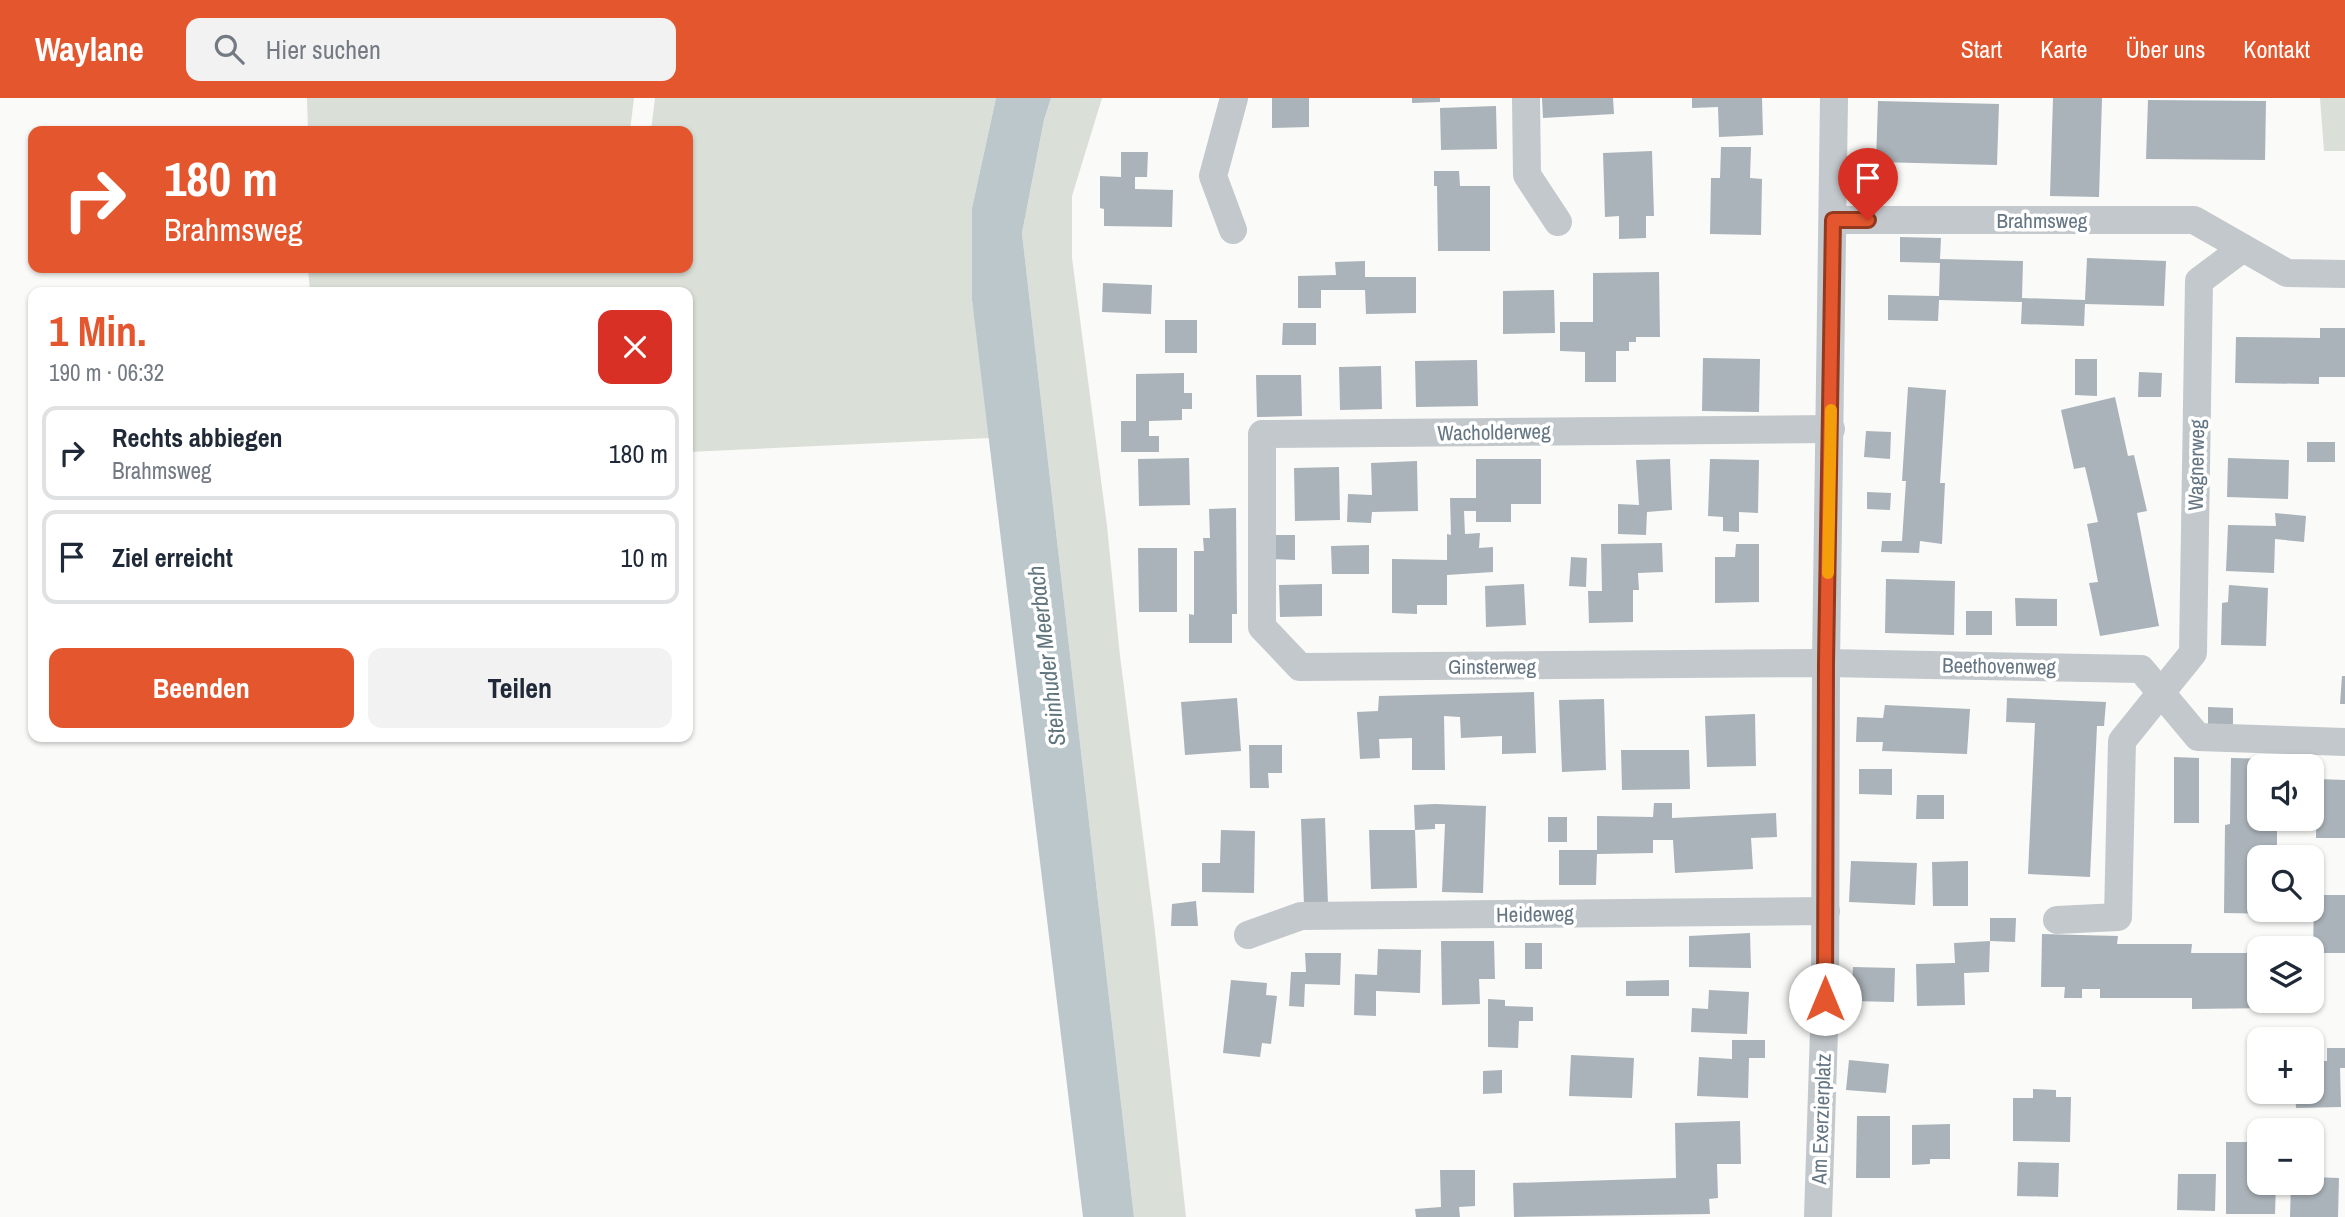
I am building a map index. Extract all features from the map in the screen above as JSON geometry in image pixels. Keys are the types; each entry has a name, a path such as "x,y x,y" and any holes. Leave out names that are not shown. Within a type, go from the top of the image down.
{"street":[{"path":"1233,230 1213,176 1234,98"},
{"path":"1526,98 1527,175 1558,222"},
{"name":"Am Exerzierplatz","path":"1818,1217 1826,911 1826,663 1834,98"},
{"name":"Brahmsweg","path":"1833,220 2194,220 2287,272 2345,274"},
{"name":"Wagnerweg","path":"2161,693 2193,653 2199,281 2244,248"},
{"name":"Wacholderweg","path":"1262,540 1262,434 1830,429"},
{"name":"Ginsterweg","path":"1262,540 1262,627 1300,667 1826,663"},
{"name":"Beethovenweg","path":"1826,663 2141,669 2198,737 2345,742"},
{"path":"2057,920 2118,918 2122,741 2161,693"},
{"name":"Heideweg","path":"1248,935 1301,916 1826,911"}],"shaded area":[{"path":"307,98 634,98 631,126 308,126"},
{"path":"655,98 996,98 972,208 972,300 990,438 693,452 693,287 310,287 308,273 693,273 693,126 652,126"},
{"path":"1051,98 1102,98 1072,196 1072,258 1107,526 1186,1217 1134,1217 1022,233 1044,120"},
{"path":"2320,98 2345,98 2345,151 2324,151"}],"water":[{"name":"Steinhuder Meerbach","path":"996,98 1051,98 1044,120 1022,233 1134,1217 1083,1217 972,300 972,208"}],"building":[{"path":"1272,98 1309,98 1309,127 1272,128"},
{"path":"1412,98 1440,98 1440,102 1412,103"},
{"path":"1542,98 1613,98 1614,114 1543,118"},
{"path":"1692,98 1762,98 1763,135 1719,137 1718,107 1692,108"},
{"path":"2053,98 2102,98 2099,197 2050,196"},
{"path":"2148,100 2266,101 2265,160 2146,159"},
{"path":"1878,101 1999,104 1997,165 1876,162"},
{"path":"1496,106 1497,149 1441,150 1440,108"},
{"path":"1721,147 1751,147 1750,178 1762,179 1761,235 1710,234 1711,178 1720,178"},
{"path":"1652,151 1654,216 1646,216 1646,238 1619,239 1619,216 1605,217 1603,153"},
{"path":"1121,152 1148,152 1147,177 1135,177 1135,189 1173,190 1172,227 1104,226 1104,209 1100,208 1100,176 1121,177"},
{"path":"1434,171 1459,171 1460,186 1490,186 1490,251 1438,251 1437,186 1434,186"},
{"path":"1900,237 1941,238 1940,259 2023,261 2022,298 2085,300 2087,258 2166,261 2164,306 2085,304 2084,326 2021,324 2022,302 1939,300 1938,321 1888,320 1888,295 1939,296 1940,263 1900,262"},
{"path":"1365,261 1365,277 1416,277 1416,313 1366,314 1365,290 1321,290 1321,308 1298,308 1298,276 1336,275 1335,262"},
{"path":"1659,272 1660,337 1636,337 1636,342 1629,342 1629,351 1616,351 1616,382 1585,382 1585,352 1560,351 1560,322 1593,322 1593,273"},
{"path":"1103,283 1152,285 1151,314 1102,312"},
{"path":"1554,290 1555,333 1503,334 1503,291"},
{"path":"1165,320 1197,320 1197,353 1165,353"},
{"path":"1283,323 1316,323 1316,345 1282,345"},
{"path":"2320,328 2345,328 2345,377 2319,377 2319,384 2235,383 2236,337 2320,338"},
{"path":"1703,358 1760,359 1759,412 1702,411"},
{"path":"2075,359 2097,359 2097,396 2075,395"},
{"path":"1477,360 1478,406 1416,407 1415,361"},
{"path":"1381,366 1382,409 1340,410 1339,367"},
{"path":"2139,372 2162,373 2161,397 2138,397"},
{"path":"1184,373 1184,393 1192,393 1192,409 1182,409 1182,420 1149,421 1149,436 1159,436 1159,452 1121,452 1121,421 1136,421 1136,374"},
{"path":"1256,375 1301,375 1302,416 1257,417"},
{"path":"1908,387 1946,390 1940,483 1945,483 1942,544 1920,541 1919,553 1881,552 1882,541 1902,541 1906,481 1902,481"},
{"path":"2115,397 2128,456 2134,455 2147,511 2137,513 2159,626 2100,636 2089,583 2098,582 2087,524 2098,522 2085,467 2074,469 2061,410"},
{"path":"1866,431 1891,432 1890,459 1864,457"},
{"path":"2307,442 2335,442 2335,462 2307,462"},
{"path":"1189,458 1190,505 1139,506 1138,459"},
{"path":"2228,458 2289,460 2288,499 2227,497"},
{"path":"1476,459 1541,459 1541,504 1511,504 1511,522 1476,522 1476,511 1464,511 1465,534 1480,533 1479,548 1493,547 1493,572 1447,575 1447,605 1417,605 1417,614 1392,613 1392,559 1447,560 1447,534 1451,535 1450,498 1476,498"},
{"path":"1670,459 1672,510 1647,512 1646,535 1618,534 1618,504 1639,505 1636,460"},
{"path":"1710,459 1759,460 1758,513 1739,512 1739,532 1723,531 1723,517 1708,516"},
{"path":"1417,461 1418,511 1372,512 1371,523 1347,522 1348,494 1372,495 1371,463"},
{"path":"1339,467 1340,520 1295,521 1294,468"},
{"path":"1867,492 1891,493 1890,510 1867,509"},
{"path":"1236,508 1237,614 1232,614 1232,643 1189,643 1189,614 1194,615 1194,551 1204,551 1203,538 1210,538 1209,509"},
{"path":"2275,513 2306,516 2304,542 2275,539 2274,573 2226,571 2228,525 2276,526"},
{"path":"1269,535 1295,535 1295,560 1268,559"},
{"path":"1662,543 1663,572 1638,573 1639,590 1633,590 1633,622 1589,623 1588,591 1602,591 1601,544"},
{"path":"1736,544 1759,544 1759,602 1715,603 1715,557 1735,557"},
{"path":"1369,545 1369,574 1332,574 1331,546"},
{"path":"1138,548 1177,548 1177,612 1139,612"},
{"path":"1571,557 1587,558 1586,587 1569,586"},
{"path":"1886,579 1955,581 1954,635 1885,633"},
{"path":"1322,584 1322,616 1280,617 1279,585"},
{"path":"1524,584 1526,625 1486,627 1485,586"},
{"path":"2229,585 2268,588 2266,646 2221,645 2222,603 2228,602"},
{"path":"2015,598 2057,599 2057,626 2016,626"},
{"path":"1966,611 1992,611 1992,635 1966,635"},
{"path":"2342,676 2345,676 2345,704 2340,704"},
{"path":"1534,692 1536,753 1502,754 1502,736 1461,738 1460,717 1444,716 1445,770 1412,770 1412,738 1379,739 1380,758 1360,759 1357,712 1378,711 1379,696"},
{"path":"1237,698 1241,751 1185,755 1181,702"},
{"path":"2007,698 2106,702 2104,726 2097,726 2090,877 2028,874 2035,723 2006,722"},
{"path":"1604,699 1606,770 1562,772 1559,700"},
{"path":"1885,705 1970,709 1967,754 1882,751 1883,742 1856,742 1857,717 1883,718"},
{"path":"2208,707 2233,708 2233,733 2208,733"},
{"path":"1755,714 1756,766 1707,767 1705,716"},
{"path":"1249,745 1282,745 1282,773 1268,773 1269,788 1250,788"},
{"path":"1621,750 1689,750 1690,789 1622,790"},
{"path":"2174,757 2199,758 2199,823 2174,823"},
{"path":"2231,758 2247,758 2247,831 2277,831 2277,845 2247,845 2247,913 2224,913 2225,825 2230,824"},
{"path":"1859,769 1892,769 1892,795 1859,794"},
{"path":"2324,779 2345,780 2345,838 2316,838 2316,831 2324,831"},
{"path":"1917,795 1944,795 1944,819 1916,819"},
{"path":"1654,803 1672,803 1672,818 1776,813 1777,837 1751,838 1753,869 1675,873 1673,840 1653,840 1653,853 1597,854 1596,885 1559,885 1559,850 1597,850 1597,816 1653,817"},
{"path":"1414,805 1486,806 1483,893 1442,892 1445,824 1435,824 1435,829 1415,830"},
{"path":"1548,817 1567,817 1567,842 1548,842"},
{"path":"1325,818 1328,905 1304,906 1301,819"},
{"path":"1221,830 1255,831 1254,893 1202,892 1202,863 1220,863"},
{"path":"1369,830 1415,830 1417,888 1371,889"},
{"path":"1851,861 1917,863 1915,905 1849,902"},
{"path":"1968,861 1968,906 1933,906 1932,862"},
{"path":"2324,895 2345,895 2345,953 2324,953 2324,936 2313,936 2314,922 2324,922"},
{"path":"1196,901 1198,926 1171,926 1172,904"},
{"path":"1990,918 2016,918 2015,942 1990,941"},
{"path":"1750,933 1751,968 1689,967 1689,936"},
{"path":"2042,934 2118,936 2117,944 2192,944 2191,953 2247,953 2247,1008 2192,1009 2192,998 2100,998 2100,989 2082,989 2082,998 2064,998 2065,987 2041,987"},
{"path":"1441,941 1494,941 1495,979 1479,979 1480,1004 1442,1005"},
{"path":"1990,941 1989,972 1964,973 1965,1005 1917,1006 1916,964 1955,963 1954,943"},
{"path":"1525,943 1542,943 1542,969 1525,969"},
{"path":"1378,949 1421,950 1420,993 1376,991 1376,1016 1354,1015 1355,974 1377,975"},
{"path":"1305,953 1341,953 1340,985 1305,984 1304,1007 1289,1006 1291,972 1306,972"},
{"path":"1853,967 1895,968 1894,1002 1851,1001"},
{"path":"1231,980 1267,983 1266,995 1277,996 1271,1044 1262,1043 1260,1057 1223,1053"},
{"path":"1669,980 1669,996 1626,996 1626,981"},
{"path":"1709,990 1749,992 1747,1034 1691,1032 1692,1008 1708,1009"},
{"path":"1488,999 1505,1000 1505,1006 1533,1007 1533,1021 1519,1021 1518,1048 1488,1047"},
{"path":"1732,1040 1765,1040 1765,1058 1749,1058 1748,1098 1697,1096 1699,1057 1732,1059"},
{"path":"2327,1048 2345,1048 2345,1068 2340,1068 2341,1107 2296,1108 2296,1104 2324,1104 2324,1061 2327,1061"},
{"path":"1571,1055 1634,1058 1632,1098 1569,1096"},
{"path":"1849,1060 1889,1064 1886,1093 1846,1090"},
{"path":"1502,1070 1502,1093 1483,1094 1483,1071"},
{"path":"2033,1089 2056,1090 2056,1097 2071,1097 2070,1142 2013,1141 2013,1098 2033,1098"},
{"path":"1857,1116 1890,1116 1890,1178 1856,1178"},
{"path":"1740,1121 1741,1164 1717,1164 1718,1198 1709,1199 1710,1214 1514,1217 1513,1183 1676,1178 1675,1123"},
{"path":"1950,1124 1950,1159 1930,1159 1930,1164 1912,1165 1912,1125"},
{"path":"2226,1142 2247,1142 2247,1195 2276,1195 2275,1214 2226,1214"},
{"path":"2018,1162 2059,1163 2058,1197 2017,1196"},
{"path":"1440,1170 1475,1170 1475,1206 1459,1207 1460,1217 1416,1217 1415,1209 1441,1207"},
{"path":"2178,1174 2216,1174 2215,1211 2177,1210"},
{"path":"2324,1177 2339,1178 2338,1217 2290,1217 2291,1195 2324,1195"}],"slow traffic":[{"path":"1828,573 1831,410"}],"route":[{"path":"1825,999 1826,663 1833,220 1868,220"}]}
